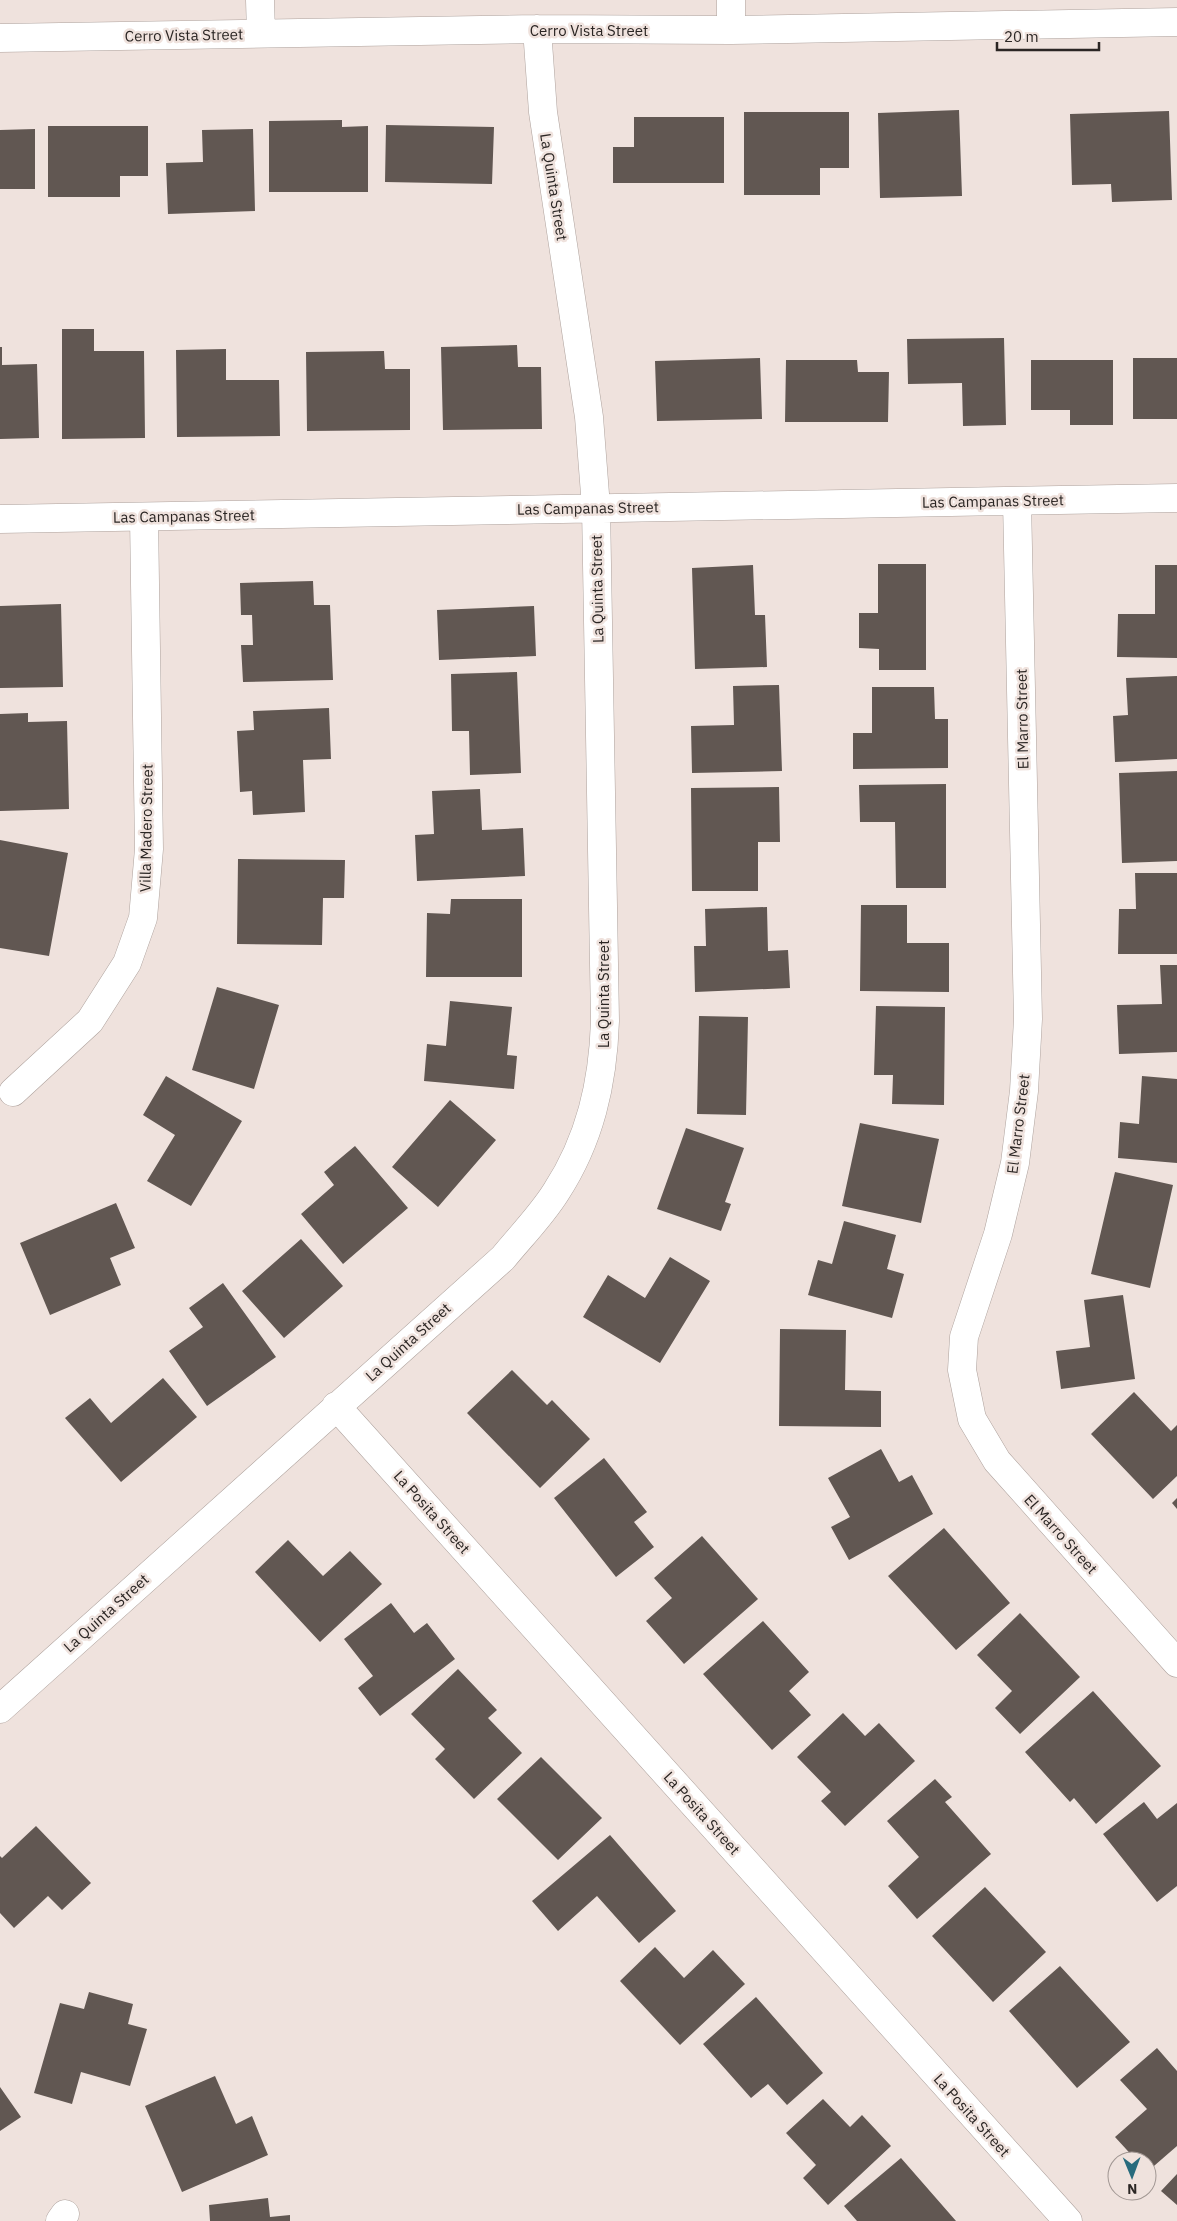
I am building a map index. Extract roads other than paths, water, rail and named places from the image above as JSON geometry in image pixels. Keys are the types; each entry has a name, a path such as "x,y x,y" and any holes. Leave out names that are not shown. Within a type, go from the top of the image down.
{"street":[{"path":"260,0 261,33"},
{"path":"731,0 731,30"},
{"name":"Cerro Vista Street","path":"0,38 261,33 731,30 1177,22"},
{"name":"La Quinta Street","path":"0,1709 503,1258 556,1193 581,1147 592,1117 604,1053 596,507 590,417 543,112 538,30"},
{"name":"Las Campanas Street","path":"0,519 1177,498"},
{"name":"El Marro Street","path":"1017,501 1028,1019 1024,1091 1015,1163 998,1234 964,1337 962,1370 972,1419 996,1461 1177,1663"},
{"name":"Villa Madero Street","path":"13,1092 90,1021 127,963 143,918 148,849 144,517"},
{"name":"La Posita Street","path":"336,1406 1068,2221"}]}
